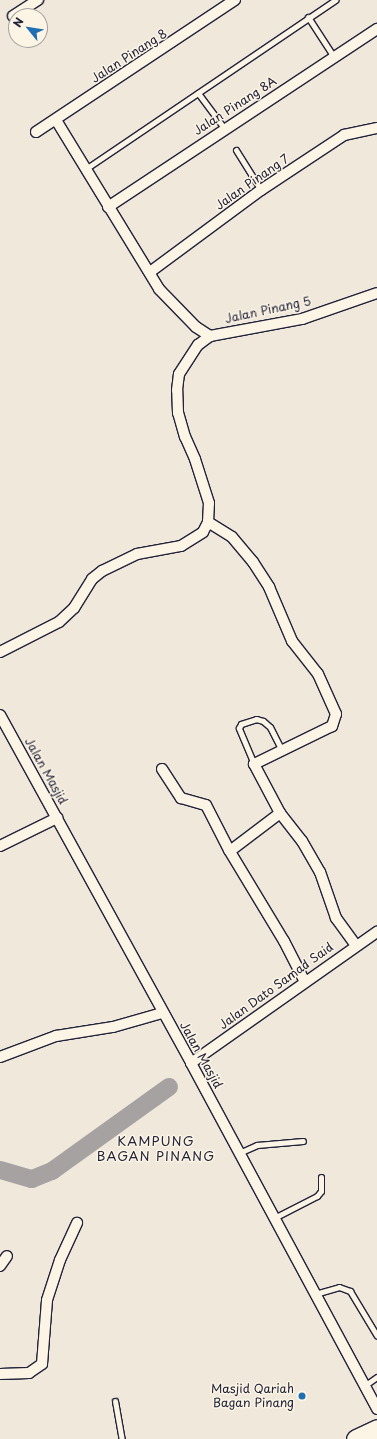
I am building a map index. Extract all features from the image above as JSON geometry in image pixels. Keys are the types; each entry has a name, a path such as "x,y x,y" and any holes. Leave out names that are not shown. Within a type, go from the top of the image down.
{"highway":[{"path":"356,1439 377,1429"}],"street":[{"path":"26,8 38,0"},
{"name":"Jalan Pinang 8","path":"36,132 235,0"},
{"name":"Jalan Pinang 8A","path":"108,207 224,128 377,29"},
{"path":"0,652 58,622 74,608 92,579 102,572 137,554 181,546 192,541 202,532 208,522 209,503 178,413 177,390 179,374 198,345 210,336 196,327 159,290 150,272 108,207 87,168 56,120"},
{"name":"Jalan Pinang 7","path":"150,272 261,190 344,135 377,128"},
{"name":"Jalan Pinang 5","path":"210,336 302,319 377,293"},
{"path":"208,522 232,538 253,562 269,588 292,641 318,674 336,714 332,726 281,749 254,764 280,813 302,841 320,872 336,918 356,946"},
{"name":"Jalan Masjid","path":"0,715 162,1013 191,1063 238,1154 377,1409"},
{"path":"162,769 181,798 206,804 230,851 284,941 305,982"},
{"path":"230,851 280,813"},
{"path":"0,846 57,818"},
{"name":"Jalan Dato Samad Said","path":"191,1063 377,932"},
{"path":"0,1057 56,1036 113,1028 162,1013"},
{"path":"0,1374 29,1373 38,1369 42,1364 48,1300 60,1260 77,1222"},
{"path":"0,1266 8,1256"}],"lane":[{"path":"87,168 335,0"},
{"path":"308,17 334,57"},
{"path":"198,93 224,128"},
{"path":"236,150 261,190"},
{"path":"254,764 239,728 241,724 256,719 263,721 270,727 281,749"},
{"path":"238,1154 257,1144 303,1141"},
{"path":"273,1218 317,1196 321,1191 321,1177"},
{"path":"314,1294 339,1287 350,1290 377,1336"},
{"path":"364,1386 377,1377"},
{"path":"115,1402 122,1439"}],"waterway":[{"path":"0,1170 32,1179 52,1171 169,1087"}],"place":[{"name":"Masjid Qariah Bagan Pinang","path":"302,1396"}],"district":[{"name":"KAMPUNG BAGAN PINANG","path":"156,1150"}]}
